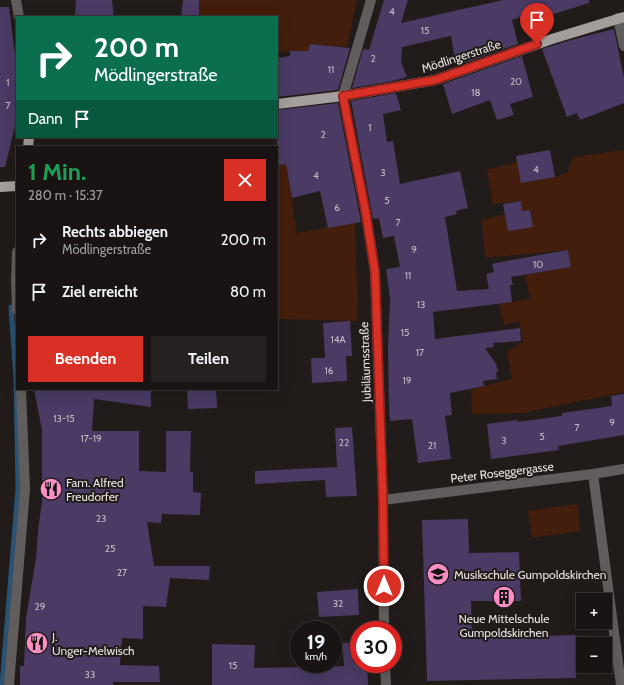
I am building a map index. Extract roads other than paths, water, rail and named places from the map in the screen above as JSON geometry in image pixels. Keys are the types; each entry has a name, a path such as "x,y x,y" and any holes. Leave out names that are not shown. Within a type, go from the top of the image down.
{"main road":[{"name":"Mödlingerstraße","path":"278,104 343,96 435,80 552,39 621,18"},
{"path":"0,187 16,186"}],"street":[{"path":"16,0 19,16"},
{"path":"343,96 371,0"},
{"path":"621,18 624,46"},
{"name":"Jubiläumsstraße","path":"343,96 366,214 375,272 383,500 384,621"},
{"path":"9,685 26,489 21,390"},
{"name":"Peter Roseggergasse","path":"383,500 624,469"},
{"path":"593,474 621,685"},
{"path":"385,673 386,685"}],"waterway":[{"path":"11,307 16,378"},
{"path":"2,685 18,489 16,390"}],"place":[{"name":"Fam. Alfred Freudorfer","path":"51,489"},
{"name":"Musikschule Gumpoldskirchen","path":"438,574"},
{"name":"Neue Mittelschule Gumpoldskirchen","path":"504,597"},
{"name":"J. Unger-Melwisch","path":"37,643"}]}
